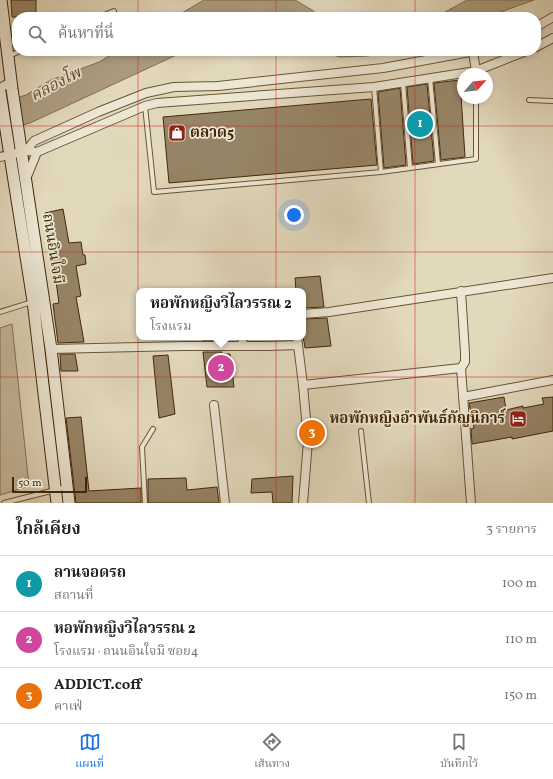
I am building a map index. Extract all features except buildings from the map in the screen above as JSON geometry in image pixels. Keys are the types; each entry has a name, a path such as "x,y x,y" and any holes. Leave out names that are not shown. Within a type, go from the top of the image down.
{"main road":[{"name":"ถนนอินใจมี","path":"1,0 11,85 23,150 51,349 69,502"},
{"name":"ถนนอินใจมี","path":"0,93 6,153 33,301 57,503"}],"street":[{"path":"541,24 553,17"},
{"path":"541,44 553,38"},
{"path":"23,150 34,140 146,93 174,87 218,86 383,68 451,56"},
{"path":"474,56 476,68"},
{"path":"486,68 514,56"},
{"path":"6,153 23,150 37,152 157,102 374,87 457,74"},
{"path":"0,88 11,85"},
{"path":"26,179 37,152"},
{"path":"306,314 329,312 553,278"},
{"path":"461,291 465,353 465,362 461,368 471,503"},
{"path":"183,340 184,346"},
{"path":"51,349 184,346 243,341 268,346 298,341 304,385 308,440 303,503"},
{"path":"304,385 461,368"},
{"path":"464,397 553,380"},
{"path":"214,405 225,503"}],"lane":[{"path":"7,56 12,54"},
{"path":"430,78 438,164"},
{"path":"403,82 410,168"},
{"path":"374,87 381,172"},
{"path":"529,100 553,101"},
{"path":"145,106 154,192 381,172 476,159 476,104"},
{"path":"0,312 33,301"},
{"path":"145,503 142,447 153,429"},
{"path":"361,431 369,503"},
{"path":"4,503 68,487"},
{"path":"57,503 69,502"}],"shaded area":[{"path":"12,324 29,486 0,495 0,328"}],"water":[{"path":"204,0 295,0 315,12 184,12"},
{"path":"467,0 534,0 501,12 445,12"},
{"name":"คลองโพ","path":"109,56 174,56 30,123 0,132 0,103 26,95 51,80 99,62"},
{"path":"336,56 367,56 340,57"}],"place":[{"name":"ลานจอดรถ","path":"420,124"},
{"name":"ตลาด5","path":"177,133"},
{"name":"หอพักหญิงวิไลวรรณ 2","path":"221,368"},
{"name":"หอพักหญิงอำพันธ์กัญนิการ์","path":"518,419"},
{"name":"ADDICT.coff","path":"312,433"}]}
